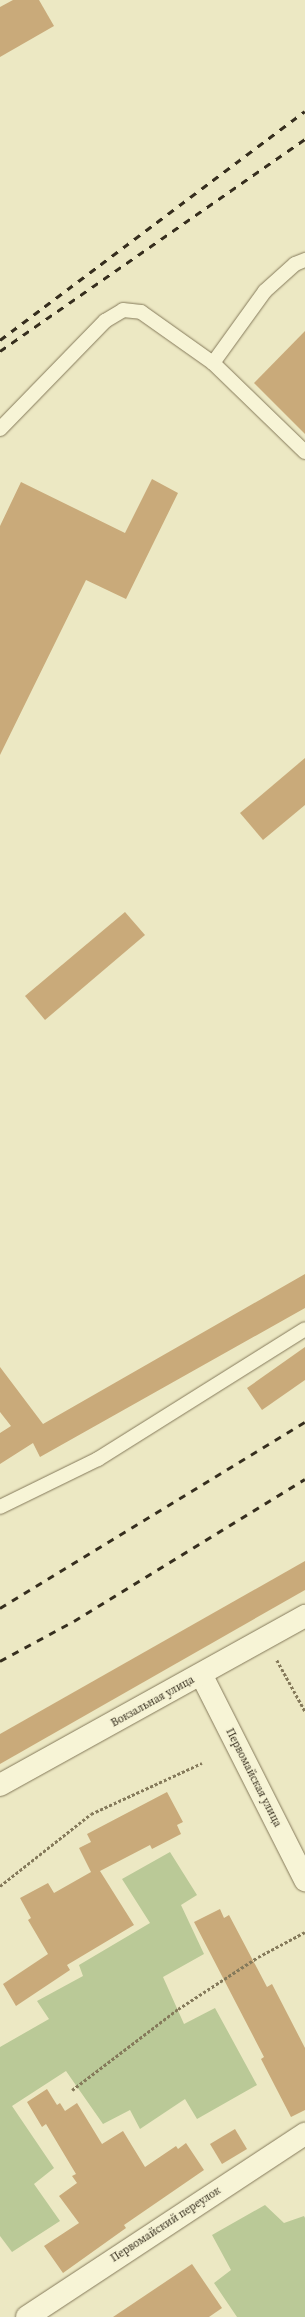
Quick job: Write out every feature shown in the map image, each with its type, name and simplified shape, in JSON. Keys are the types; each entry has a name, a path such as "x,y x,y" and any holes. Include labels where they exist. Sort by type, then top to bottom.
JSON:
{"street":[{"name":"Вокзальная улица","path":"0,1785 202,1676 305,1616"},
{"name":"Первомайская улица","path":"202,1676 305,1880"},
{"name":"Первомайский переулок","path":"27,2317 305,2134"}],"lane":[{"path":"213,363 265,291 295,264 305,260"},
{"path":"0,428 105,321 123,310 140,312 213,363 305,452"},
{"path":"0,1507 98,1459 305,1330"}],"path":[{"path":"266,1639 305,1711"},
{"path":"0,1886 91,1814 202,1764"},
{"path":"72,2090 178,2009 258,1957 305,1932"}],"green space":[{"path":"170,1852 197,1895 181,1905 204,1954 163,1977 184,2024 215,2008 257,2085 197,2119 185,2099 140,2129 130,2110 103,2124 66,2071 12,2106 54,2168 34,2184 60,2221 12,2252 0,2236 0,2047 49,2019 37,2001 83,1976 79,1965 150,1923 122,1879"},
{"path":"265,2205 284,2223 304,2216 305,2218 305,2317 237,2317 214,2283 231,2270 212,2235"}],"building":[{"path":"13,0 39,0 54,26 0,57 0,7"},
{"path":"305,331 305,434 254,383"},
{"path":"152,479 178,493 126,599 86,580 0,755 0,526 21,482 125,533"},
{"path":"305,758 305,805 263,840 240,813"},
{"path":"125,912 145,935 45,1020 25,996"},
{"path":"305,1274 305,1308 40,1457 33,1443 0,1464 0,1433 11,1426 0,1412 0,1367 43,1424"},
{"path":"305,1347 305,1380 262,1410 247,1388"},
{"path":"305,1561 305,1590 0,1764 0,1734"},
{"path":"167,1792 183,1822 177,1825 181,1834 152,1849 150,1845 100,1871 134,1925 67,1965 70,1970 16,2006 3,1984 48,1954 28,1920 31,1918 20,1898 48,1883 54,1893 91,1872 79,1848 91,1842 87,1834"},
{"path":"220,1909 224,1918 229,1915 267,1987 272,1984 305,2048 305,2110 291,2117 261,2059 264,2057 194,1922"},
{"path":"47,2089 57,2105 60,2103 65,2111 77,2103 102,2144 123,2131 145,2167 176,2146 178,2149 186,2143 204,2170 124,2225 126,2228 63,2273 44,2246 79,2223 59,2196 77,2183 72,2176 76,2174 46,2124 42,2127 27,2102"},
{"path":"235,2129 247,2149 222,2164 210,2144"},
{"path":"192,2264 222,2308 209,2317 113,2317"}],"railway":[{"path":"0,340 305,111"},
{"path":"0,351 305,139"},
{"path":"0,1608 305,1422"},
{"path":"0,1661 74,1621 305,1479"}]}
